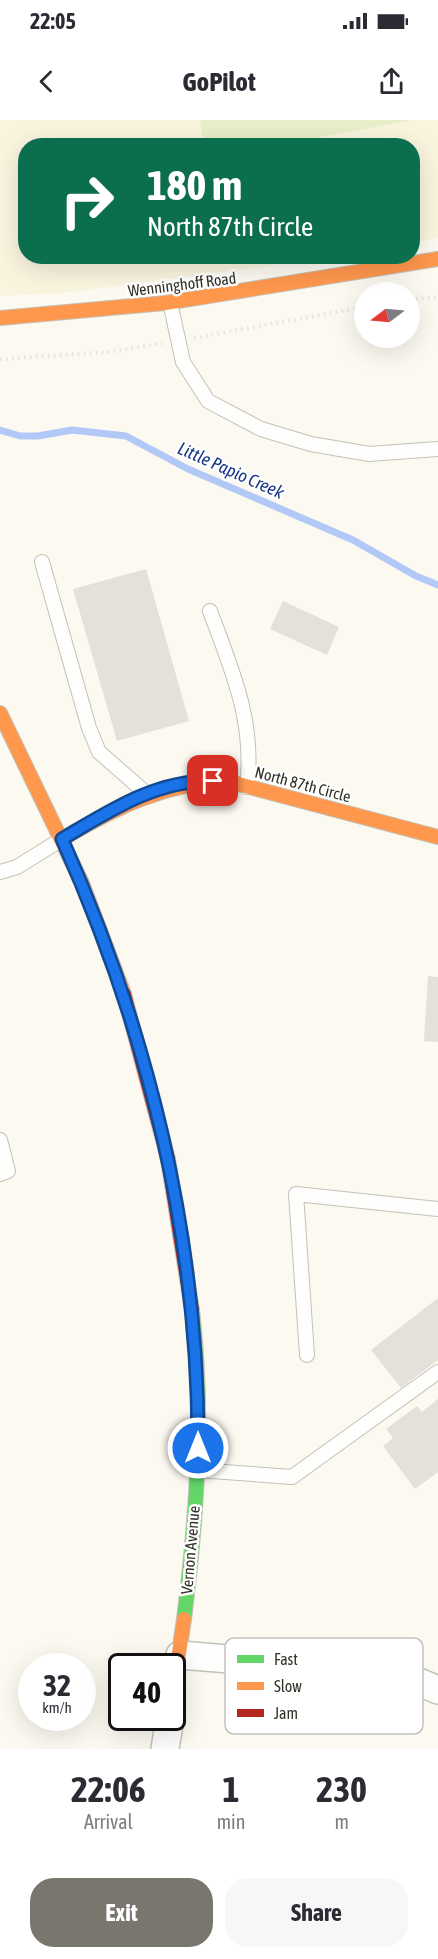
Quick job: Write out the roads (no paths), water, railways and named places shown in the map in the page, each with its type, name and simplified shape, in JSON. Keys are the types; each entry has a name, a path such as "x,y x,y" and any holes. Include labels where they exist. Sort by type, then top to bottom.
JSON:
{"street":[{"name":"Wenninghoff Road","path":"420,262 438,259"},
{"name":"Wenninghoff Road","path":"0,318 219,297 409,264"},
{"name":"Vernon Avenue","path":"0,713 62,839 105,940 128,1006 170,1169 184,1246 198,1383 197,1470 180,1653"},
{"name":"North 87th Circle","path":"62,839 121,805 147,794 199,781 227,781 438,837"},
{"path":"186,1655 225,1658"},
{"path":"423,1684 438,1690"},
{"path":"165,1749 168,1731"}],"lane":[{"path":"171,302 183,362 208,401 261,429 311,444 369,454 438,449"},
{"path":"42,562 88,728 99,752 147,794"},
{"path":"210,611 242,696 250,759 247,787"},
{"path":"0,872 17,867 62,839"},
{"path":"0,1140 8,1171 0,1174"},
{"path":"307,1355 296,1194 438,1209"},
{"path":"197,1470 292,1477 438,1372"}],"waterway":[{"name":"Little Papio Creek","path":"0,430 20,436 38,436 72,430 126,436 188,469 353,540 416,576 438,585"}]}
